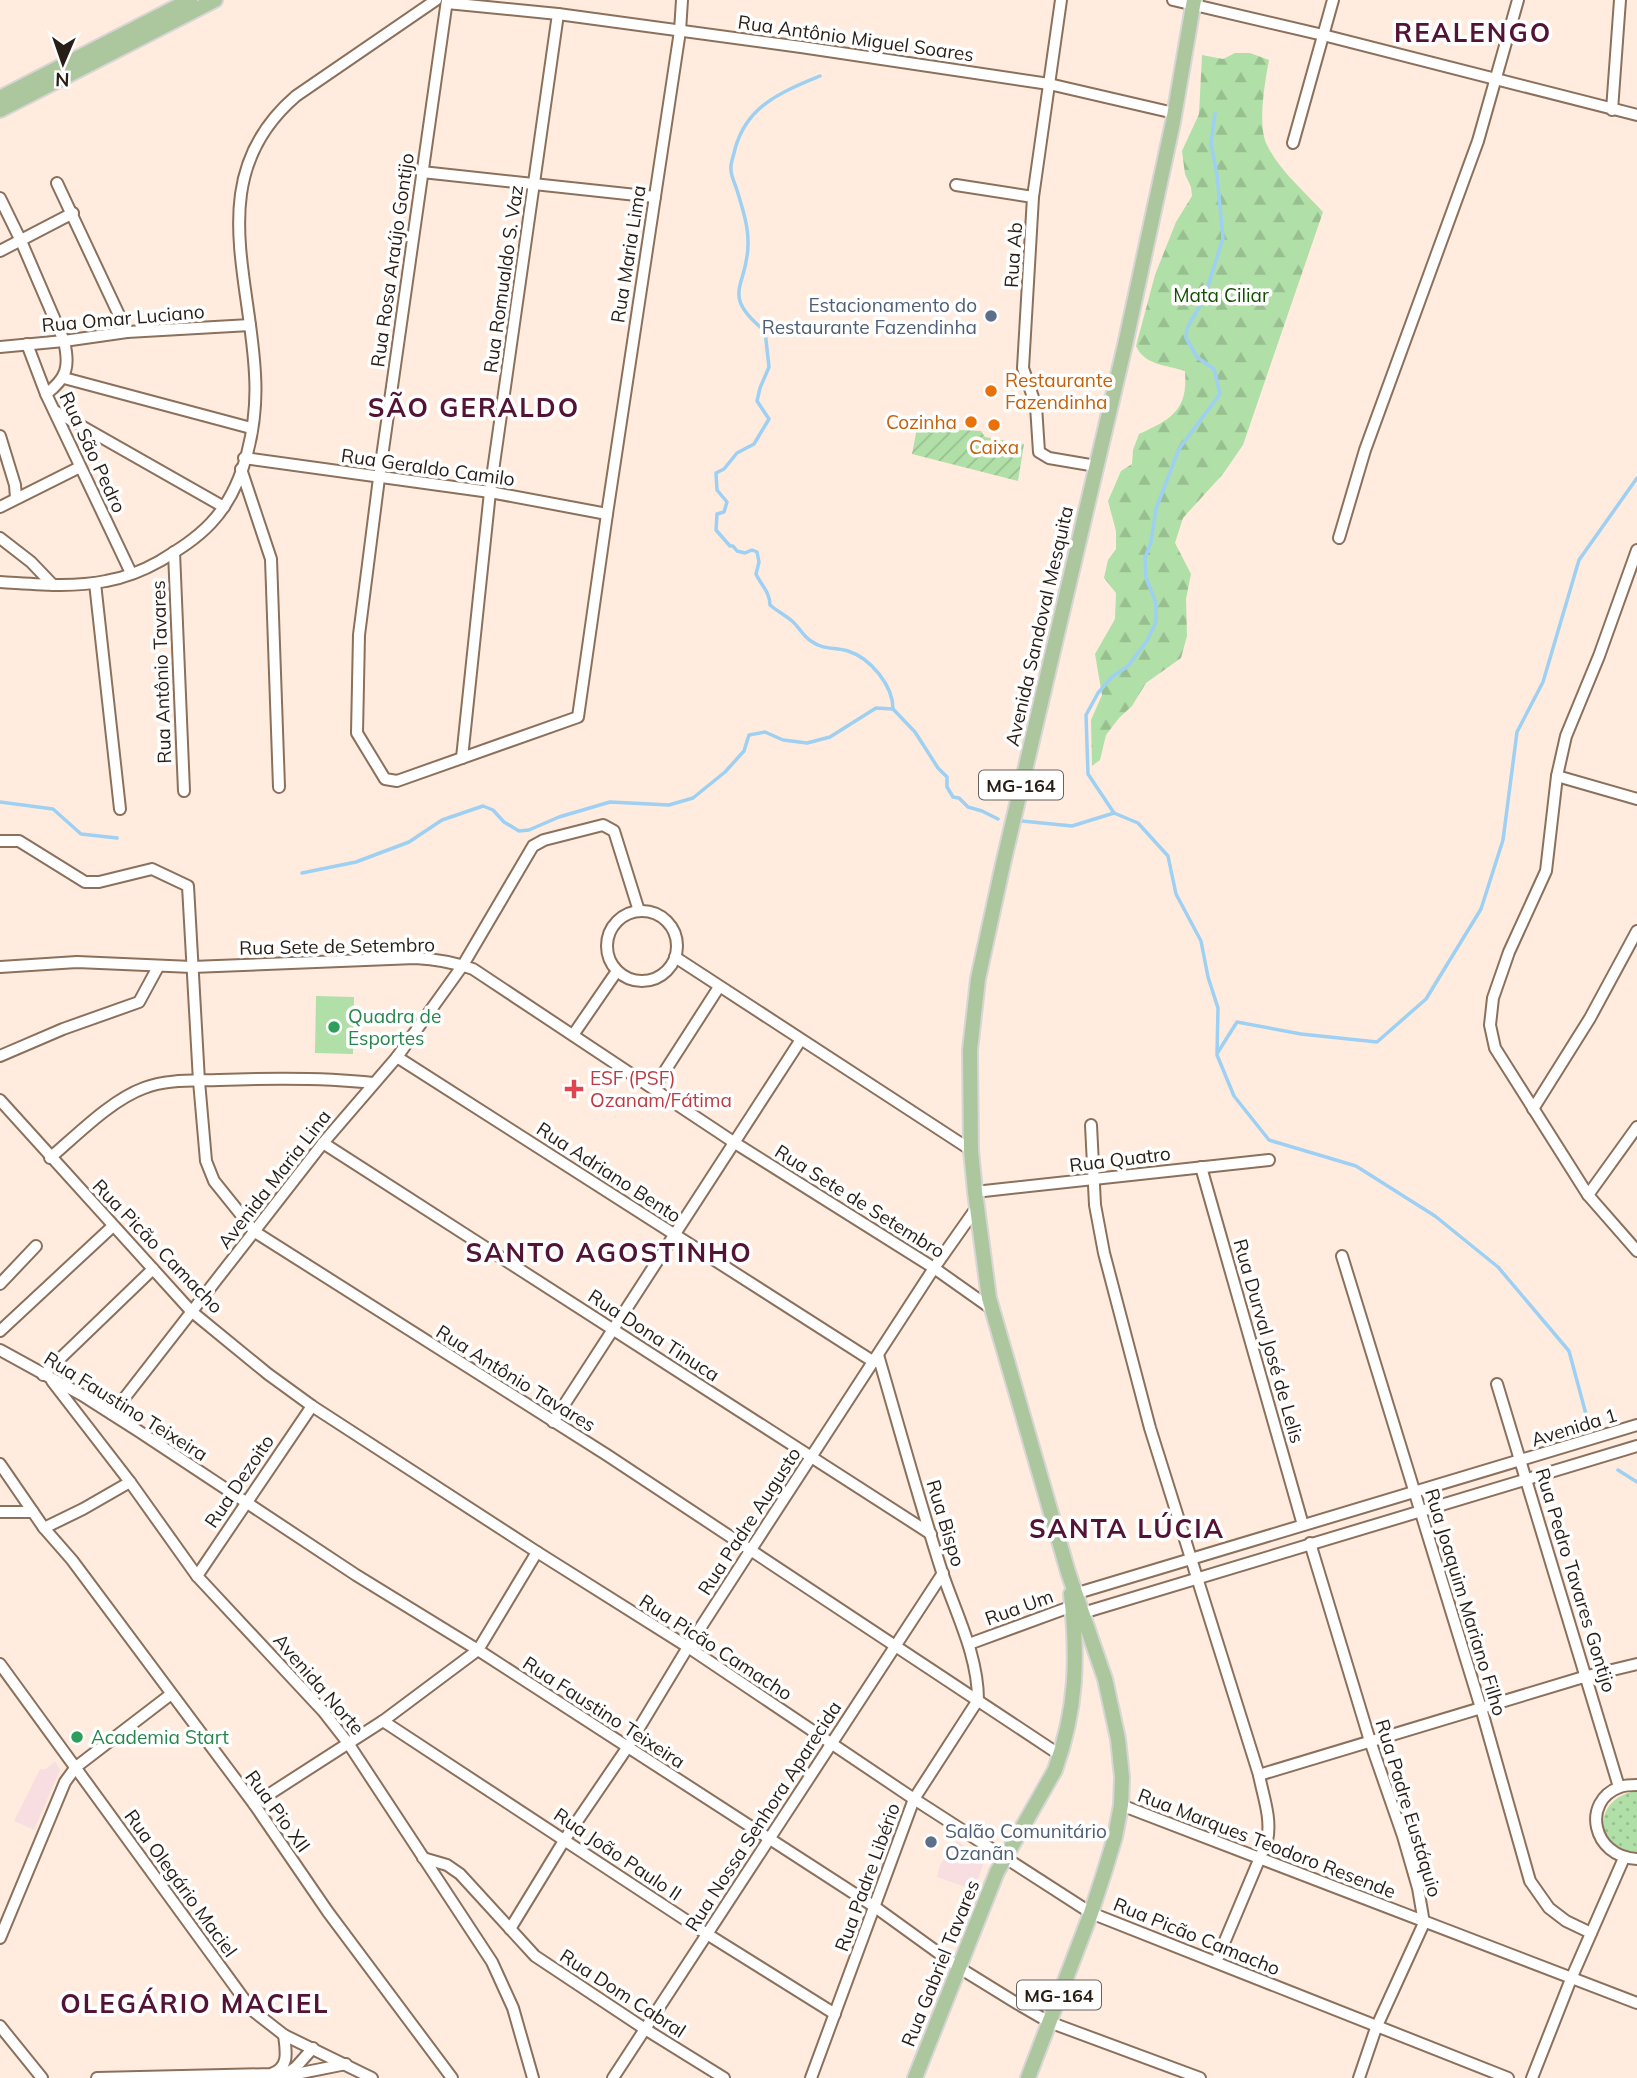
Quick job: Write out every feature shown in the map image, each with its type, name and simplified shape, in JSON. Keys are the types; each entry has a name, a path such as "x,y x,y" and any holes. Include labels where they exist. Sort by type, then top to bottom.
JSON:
{"main road":[{"path":"173,15 190,0"},
{"path":"0,110 22,93 102,51 173,15 215,0"},
{"name":"Avenida Sandoval Mesquita","path":"1091,1913 1115,1837 1121,1805 1122,1777 1118,1739 1105,1679 1076,1607 1069,1572 992,1309 971,1150 970,1050 978,979 1125,345 1174,113 1193,3"},
{"path":"0,98 22,93"},
{"name":"Rua Gabriel Tavares","path":"915,2078 1005,1857 1055,1770 1075,1683 1076,1607"},
{"path":"1075,1683 1082,1671 1088,1668 1101,1672 1105,1679"},
{"name":"MG-164","path":"1028,2078 1091,1913"}],"street":[{"name":"Rua Maria Lima","path":"462,758 578,718 680,31 682,0"},
{"name":"Rua Ab","path":"1061,0 1033,197 1023,368 1036,406 1039,452 1049,458 1096,466"},
{"path":"1173,0 1323,35 1637,115"},
{"path":"1293,143 1333,0"},
{"path":"1339,538 1365,450 1478,141 1518,0"},
{"path":"1612,110 1620,0"},
{"name":"Rua Antônio Miguel Soares","path":"443,1 680,31 1049,84 1174,113"},
{"path":"0,582 53,585 95,583 131,573 147,568 174,552 212,522 233,492 243,463 255,395 250,325 237,229 248,164 260,139 282,109 296,96 443,1"},
{"name":"Rua Rosa Araújo Gontijo","path":"443,1 359,635 357,733 385,779 397,781 462,758"},
{"name":"Rua Romualdo S. Vaz","path":"462,758 490,492 558,15"},
{"path":"422,172 655,197"},
{"path":"57,183 127,332"},
{"path":"956,185 1033,197"},
{"path":"0,198 64,341 68,357 64,378 47,394"},
{"path":"0,251 73,213"},
{"name":"Rua Omar Luciano","path":"0,347 127,332 250,325"},
{"name":"Rua São Pedro","path":"27,344 80,467 131,573"},
{"path":"64,378 251,428"},
{"path":"55,411 223,507"},
{"path":"0,436 15,485 16,498"},
{"path":"243,463 271,559 279,787"},
{"name":"Rua Geraldo Camilo","path":"243,463 490,492 607,514"},
{"path":"0,507 80,467"},
{"path":"0,538 31,562 53,585"},
{"path":"1637,550 1599,656 1566,736 1557,776 1546,871 1509,952 1493,998 1490,1025 1496,1048 1588,1195 1637,1251"},
{"name":"Rua Antônio Tavares","path":"174,552 184,791"},
{"path":"95,583 120,809"},
{"path":"1557,776 1637,799"},
{"name":"Avenida Maria Lina","path":"112,1414 323,1143 397,1057 463,965 533,846 544,840 603,825 614,831 639,911"},
{"name":"Rua Antônio Tavares","path":"0,841 19,841 85,883 152,869 188,886 198,1081 209,1173 225,1197 255,1232 553,1422 1060,1755"},
{"path":"639,911 651,912 670,925 677,946 675,957 660,975 650,980 638,981 627,978 610,962 607,939 618,920 639,911"},
{"path":"1533,1109 1590,1017 1637,930"},
{"path":"675,957 971,1150"},
{"name":"Rua Sete de Setembro","path":"0,967 78,962 192,967 415,958 440,959 463,965 735,1143 934,1268 992,1309"},
{"path":"0,1056 138,1002 158,967"},
{"path":"573,1035 618,971"},
{"path":"654,1088 719,987"},
{"path":"553,1422 800,1041"},
{"name":"Rua Adriano Bento","path":"397,1057 673,1234 876,1359"},
{"path":"50,1157 107,1111 144,1088 162,1083 339,1079 373,1083"},
{"name":"Rua Picão Camacho","path":"0,1100 191,1311 253,1362 312,1406 688,1647 914,1799 1091,1913 1508,2078"},
{"path":"1091,1125 1092,1180 1104,1253 1150,1428 1259,1775 1269,1829 1267,1841 1216,1962"},
{"path":"1588,1195 1637,1127"},
{"name":"Rua Dona Tinuca","path":"323,1143 931,1534"},
{"name":"Rua Quatro","path":"976,1199 1092,1180 1269,1160"},
{"name":"Rua Durval José de Lelis","path":"1201,1167 1303,1525"},
{"name":"Rua Padre Augusto","path":"510,1929 976,1199"},
{"path":"0,1331 113,1226"},
{"path":"0,1284 36,1246"},
{"name":"Rua Joaquim Mariano Filho","path":"1342,1256 1481,1708 1531,1881 1549,1908 1566,1921 1591,1933"},
{"path":"47,1377 153,1269"},
{"name":"Rua Faustino Teixeira","path":"0,1350 112,1414 356,1575 478,1650 875,1907 958,1967 1049,2022 1175,2073 1200,2078"},
{"name":"Rua Bispo","path":"876,1359 943,1573 969,1644 978,1686 978,1700"},
{"name":"Avenida Norte","path":"47,1377 130,1482 197,1576 323,1711 348,1743 492,1962 513,2008 533,2078"},
{"name":"Rua Pedro Tavares Gontijo","path":"1497,1384 1619,1787"},
{"name":"Rua Dezoito","path":"197,1576 312,1406"},
{"name":"Avenida 1","path":"1076,1607 1192,1558 1637,1426"},
{"name":"Avenida 1","path":"1076,1607 1198,1578 1637,1446"},
{"name":"Rua Pio XII","path":"0,1464 44,1528 72,1560 170,1695 254,1804 328,1912 452,2078"},
{"path":"44,1528 130,1482"},
{"path":"0,1512 33,1512"},
{"name":"Rua Padre Eustáquio","path":"1310,1543 1370,1741 1403,1836 1418,1888 1424,1923 1376,2028 1359,2078"},
{"path":"254,1804 383,1721 478,1650 537,1552"},
{"name":"Rua Nossa Senhora Aparecida","path":"613,2078 832,1744 894,1644 943,1573"},
{"name":"Rua Um","path":"969,1644 1076,1607"},
{"name":"Rua Olegário Maciel","path":"0,1664 252,2010 284,2035 372,2078"},
{"path":"1259,1775 1587,1676 1637,1664"},
{"path":"0,1938 65,1782 76,1767 170,1695"},
{"name":"Rua Padre Libério","path":"811,2078 914,1799 978,1700"},
{"name":"Rua João Paulo II","path":"383,1721 707,1934 835,2014"},
{"path":"1637,1785 1619,1787 1605,1799 1598,1810 1596,1822 1604,1845 1624,1858 1637,1859"},
{"name":"Rua Marques Teodoro Resende","path":"1121,1805 1637,2003"},
{"name":"Rua Dom Cabral","path":"423,1858 447,1865 460,1874 535,1956 724,2078"},
{"path":"1532,2078 1571,1979 1624,1858"},
{"path":"0,2026 42,2078"},
{"path":"276,2076 286,2060 284,2035"},
{"path":"276,2076 296,2067 313,2048"},
{"path":"97,2078 276,2076 347,2064"}],"shaded area":[{"path":"55,1761 60,1770 34,1830 14,1821 40,1769 46,1769"},
{"path":"957,1841 985,1860 974,1890 937,1877 940,1865"}],"green space":[{"name":"Mata Ciliar","path":"1235,53 1250,53 1269,60 1262,115 1264,137 1285,172 1323,212 1243,445 1223,474 1183,518 1175,543 1191,574 1186,599 1187,636 1181,658 1146,683 1132,706 1106,735 1100,760 1092,766 1091,720 1102,695 1095,654 1115,619 1116,593 1104,578 1108,560 1116,549 1116,531 1108,501 1121,471 1132,464 1133,450 1139,434 1176,412 1184,395 1185,371 1150,361 1136,346 1155,275 1176,222 1192,196 1182,151 1199,114 1202,55 1223,59"},
{"path":"917,428 981,431 985,437 1024,444 1018,481 912,454"},
{"path":"316,996 354,997 353,1054 315,1053"},
{"path":"1631,1792 1637,1792 1637,1853 1613,1846 1603,1827 1609,1806"}],"waterway":[{"path":"820,76 792,88 757,111 741,134 732,162 732,175 748,235 747,257 739,298 751,318 765,331 769,367 757,401 769,419 754,444 737,453 724,469 716,473 717,490 727,502 724,512 717,514 716,530 737,551 757,552 759,562 756,574 767,592 770,605 792,621 808,639 820,646 848,651 872,666 885,682 893,709 915,732 938,768 947,777 947,787 953,797 959,798 968,807 998,819"},
{"path":"1114,813 1088,774 1086,715 1098,693 1112,677 1128,666 1147,641 1156,622 1156,603 1146,578 1145,558 1151,542 1156,509 1179,449 1220,394 1214,369 1197,357 1186,338 1187,328 1204,299 1223,238 1211,143 1215,113"},
{"path":"1218,1052 1237,1022 1301,1034 1377,1042 1426,999 1481,909 1503,840 1517,732 1543,682 1579,560 1637,478"},
{"path":"302,873 356,862 409,842 442,820 483,806 493,810 504,822 519,831 610,802 669,805 693,798 725,772 744,751 749,735 765,732 783,740 807,743 830,737 876,708 893,709"},
{"path":"0,802 53,809 81,834 117,838"},
{"path":"1022,821 1072,826 1114,813 1138,823 1168,856 1176,894 1201,941 1218,1008 1217,1055 1234,1096 1269,1140 1356,1166 1435,1216 1498,1267 1569,1351 1587,1418"},
{"path":"1618,1470 1637,1482"}],"place":[{"name":"Estacionamento do Restaurante Fazendinha","path":"991,316"},
{"name":"Restaurante Fazendinha","path":"991,391"},
{"name":"Cozinha","path":"971,422"},
{"name":"Caixa","path":"994,425"},
{"name":"Quadra de Esportes","path":"334,1027"},
{"name":"ESF (PSF) Ozanam/Fátima","path":"574,1089"},
{"name":"Academia Start","path":"77,1737"},
{"name":"Salão Comunitário Ozanãn","path":"931,1842"}],"district":[{"name":"REALENGO","path":"1473,32"},
{"name":"SÃO GERALDO","path":"474,407"},
{"name":"SANTO AGOSTINHO","path":"609,1252"},
{"name":"SANTA LÚCIA","path":"1127,1528"},
{"name":"OLEGÁRIO MACIEL","path":"195,2003"}]}
